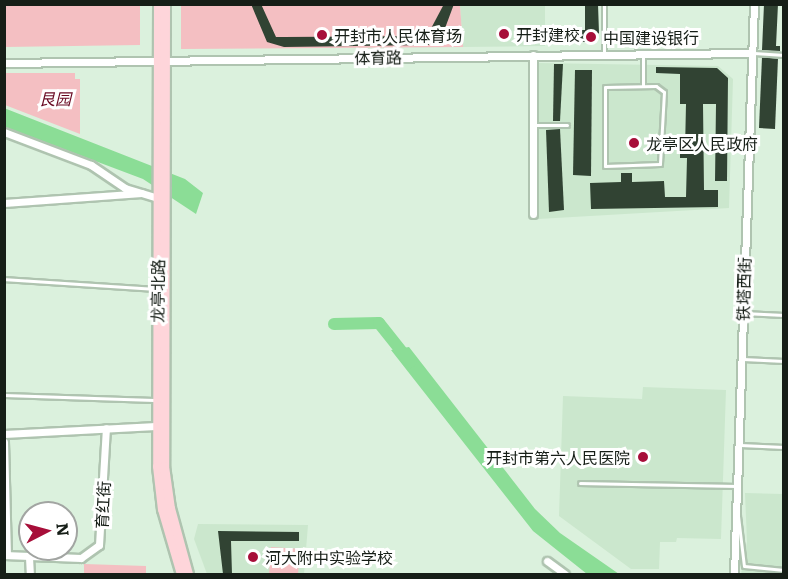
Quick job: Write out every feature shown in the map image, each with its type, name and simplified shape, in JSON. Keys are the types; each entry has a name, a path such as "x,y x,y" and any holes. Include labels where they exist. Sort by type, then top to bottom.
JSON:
{"main road":[{"name":"龙亭北路","path":"158,4 162,60"},
{"name":"龙亭北路","path":"165,4 157,289 156,426 161,503 181,574"},
{"name":"龙亭北路","path":"160,194 164,466 170,508 188,574"}],"street":[{"name":"铁塔西街","path":"734,574 754,4"},
{"name":"体育路","path":"4,63 752,53"},
{"path":"533,214 534,55"},
{"path":"4,132 91,165 117,183 142,193"},
{"path":"4,203 142,193 160,194"},
{"path":"4,434 156,426"},
{"name":"育红街","path":"78,558 99,545 106,428"},
{"path":"4,442 6,555"},
{"path":"547,561 565,574"}],"lane":[{"path":"604,4 604,55"},
{"path":"752,53 783,55"},
{"path":"643,54 643,86"},
{"path":"643,86 656,86 664,92 663,159 656,167 605,166 605,87 643,86"},
{"path":"535,125 567,125"},
{"path":"4,279 157,289"},
{"path":"742,313 783,315"},
{"path":"740,359 783,361"},
{"path":"4,395 156,400"},
{"path":"737,445 783,447"},
{"path":"580,483 736,486"},
{"path":"735,514 741,521 744,566 783,570"}],"shaded area":[{"name":"开封建校","path":"460,5 545,5 545,46 463,47"},
{"name":"龙亭区人民政府","path":"538,63 718,66 733,79 729,208 538,219"},
{"path":"4,108 185,179 203,193 196,214 143,179 5,127"},
{"path":"409,347 535,509 560,533 619,574 587,574 533,531 391,350"},
{"name":"开封市第六人民医院","path":"643,387 726,390 721,539 677,538 676,542 660,542 659,569 631,569 559,516 563,396 642,399"},
{"path":"745,493 783,494 783,574 741,574 747,542"},
{"name":"河大附中实验学校","path":"198,524 308,525 304,574 207,574 194,539"}],"green space":[{"path":"4,5 140,5 140,45 5,47"},
{"name":"开封市人民体育场","path":"181,5 460,5 463,47 181,49"},
{"name":"艮园","path":"4,73 75,73 75,79 80,79 80,134 5,105"},
{"path":"271,547 300,549 298,574 269,574"},
{"path":"84,564 146,566 146,574 84,574"}],"building":[{"path":"251,4 261,4 276,37 284,37 427,36 444,4 454,4 444,31 429,45 284,47 267,42"},
{"path":"585,4 598,4 599,33 589,42 551,42 551,30 585,30"},
{"path":"764,4 778,4 776,46 780,46 780,51 762,50"},
{"path":"762,57 778,58 775,129 759,128"},
{"path":"554,64 563,64 560,121 553,121"},
{"path":"656,67 717,68 728,78 727,181 715,181 716,104 703,104 704,190 718,190 718,207 591,209 590,183 621,182 621,173 632,173 632,182 664,181 665,197 686,197 687,158 680,158 680,150 685,150 686,104 680,104 680,74 656,73"},
{"path":"575,70 592,70 591,176 573,175"},
{"path":"560,129 564,210 549,212 546,130"},
{"path":"218,531 299,532 299,541 231,541 232,574 223,574"}],"waterway":[{"path":"334,324 379,323 410,362"}],"place":[{"name":"开封建校","path":"504,34"},
{"name":"开封市人民体育场","path":"322,35"},
{"name":"中国建设银行","path":"591,37"},
{"name":"龙亭区人民政府","path":"634,143"},
{"name":"开封市第六人民医院","path":"643,457"},
{"name":"河大附中实验学校","path":"253,557"}]}
